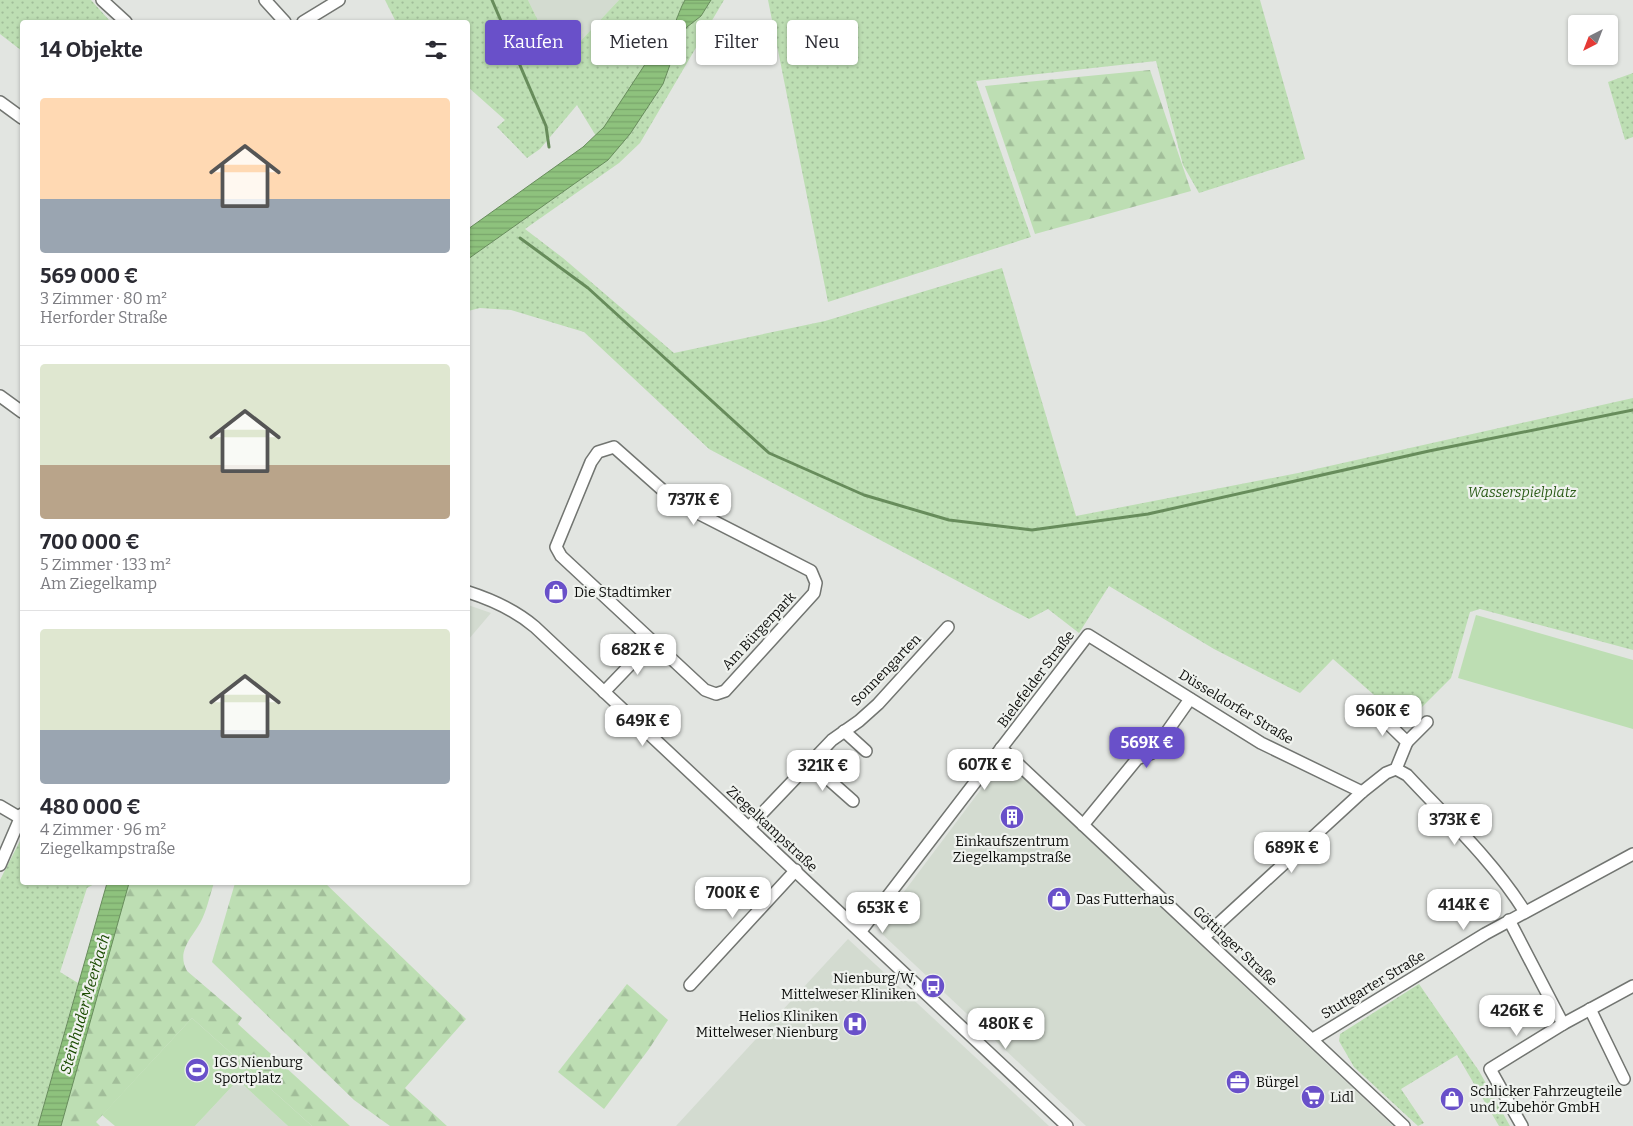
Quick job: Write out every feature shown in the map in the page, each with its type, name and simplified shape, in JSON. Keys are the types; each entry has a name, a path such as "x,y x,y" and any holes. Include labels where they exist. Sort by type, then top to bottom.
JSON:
{"street":[{"path":"102,0 124,20"},
{"path":"265,0 283,20"},
{"path":"306,20 339,0"},
{"path":"0,102 20,117"},
{"path":"0,396 20,411"},
{"name":"Am Bürgerpark","path":"614,447 621,452 667,494 690,509 811,570 816,583 814,593 806,603 725,691 716,694 705,690 653,641 561,556 556,547 591,462 598,452 606,448 614,447"},
{"name":"Ziegelkampstraße","path":"470,593 489,599 522,616 796,870 1066,1126"},
{"name":"Sonnengarten","path":"748,827 832,740 878,704 948,627"},
{"name":"Düsseldorfer Straße","path":"1088,635 1261,743 1362,792"},
{"name":"Bielefelder Straße","path":"861,932 1088,635"},
{"path":"604,692 653,641"},
{"path":"1083,825 1137,759 1152,753 1190,699"},
{"path":"1370,706 1407,742"},
{"path":"1204,937 1362,792 1386,773 1396,769 1407,742 1427,722"},
{"path":"844,731 866,751"},
{"name":"Göttinger Straße","path":"1001,748 1404,1126"},
{"path":"810,763 853,801"},
{"path":"1396,769 1407,775 1477,850 1514,894 1525,912"},
{"path":"0,806 20,815"},
{"path":"0,864 20,820"},
{"name":"Stuttgarter Straße","path":"1312,1039 1509,920 1633,854"},
{"path":"690,985 796,870"},
{"path":"1509,920 1563,1024"},
{"path":"1522,1126 1490,1069 1563,1024 1633,986"},
{"path":"1590,1009 1624,1079"}],"shaded area":[{"path":"528,0 619,0 600,20 591,20 591,30 581,41 581,20 538,20"},
{"path":"470,606 491,613 470,638"},
{"path":"1009,763 1393,1126 1086,1126 880,932 879,925 1000,764"},
{"name":"Helios Kliniken Mittelweser Nienburg","path":"848,939 1030,1108 1049,1126 676,1126"},
{"path":"238,1080 288,1126 195,1126"}],"green space":[{"path":"0,0 91,0 109,20 20,20 20,49 0,34"},
{"path":"385,0 528,0 538,20 485,20 485,65 581,65 581,41 591,30 591,65 645,65 605,127 596,136 577,105 540,149 527,158 497,127 505,120 470,89 470,20 395,20"},
{"path":"619,0 685,0 676,20 600,20"},
{"path":"711,0 724,0 712,20 696,20 696,48 686,65 687,26 701,16"},
{"path":"768,0 1260,0 1305,159 1199,193 1183,165 1156,61 976,81 1031,237 828,302 777,45 777,20 772,20"},
{"name":"Wasserspielplatz","path":"670,65 686,65 640,143 619,163 525,229 563,258 674,353 825,321 1002,268 1076,516 1298,473 1633,398 1633,650 1480,609 1470,612 1451,678 1406,723 1333,659 1300,693 1214,649 1109,586 1079,633 1048,609 1029,619 709,449 584,332 511,310 480,308 470,310 470,258 608,160 630,134 663,84"},
{"path":"1150,70 1191,191 1035,234 985,86"},
{"path":"1633,73 1633,137 1625,140 1608,82"},
{"path":"1476,615 1633,660 1633,729 1458,678"},
{"path":"20,841 20,885 92,885 87,888 60,972 78,983 38,1126 0,1126 0,880"},
{"path":"128,885 213,885 200,924 185,949 183,956 187,971 242,1018 238,1024 350,1126 312,1126 192,1018 96,1122 100,1126 61,1126"},
{"path":"234,885 327,885 466,1019 405,1088 447,1126 390,1126 354,1100 212,962"},
{"path":"627,984 668,1020 649,1049 604,1109 558,1072"},
{"path":"1419,984 1479,1071 1510,1126 1499,1126 1457,1055 1401,1089 1424,1123 1418,1126 1354,1067 1339,1041 1340,1034"},
{"name":"IGS Nienburg Sportplatz","path":"192,1018 312,1126 288,1126 238,1080 195,1126 115,1126 102,1115"}],"water":[{"path":"685,0 711,0 701,16 686,29 686,20 676,20"},
{"path":"645,65 670,65 663,84 630,134 608,160 470,258 470,228 583,147 604,127"},
{"name":"Steinhuder Meerbach","path":"106,885 128,885 61,1126 38,1126"}],"waterway":[{"path":"492,0 546,126 549,147"},
{"path":"520,238 588,288 769,453 864,495 949,520 1032,530 1148,514 1429,451 1633,410"}],"place":[{"name":"Die Stadtimker","path":"556,592"},
{"name":"Einkaufszentrum Ziegelkampstraße","path":"1012,817"},
{"name":"Das Futterhaus","path":"1059,899"},
{"name":"Nienburg/W, Mittelweser Kliniken","path":"933,986"},
{"name":"Helios Kliniken Mittelweser Nienburg","path":"855,1024"},
{"name":"IGS Nienburg Sportplatz","path":"197,1070"},
{"name":"Bürgel","path":"1238,1082"},
{"name":"Lidl","path":"1313,1097"},
{"name":"Schlicker Fahrzeugteile und Zubehör GmbH","path":"1452,1099"}]}
